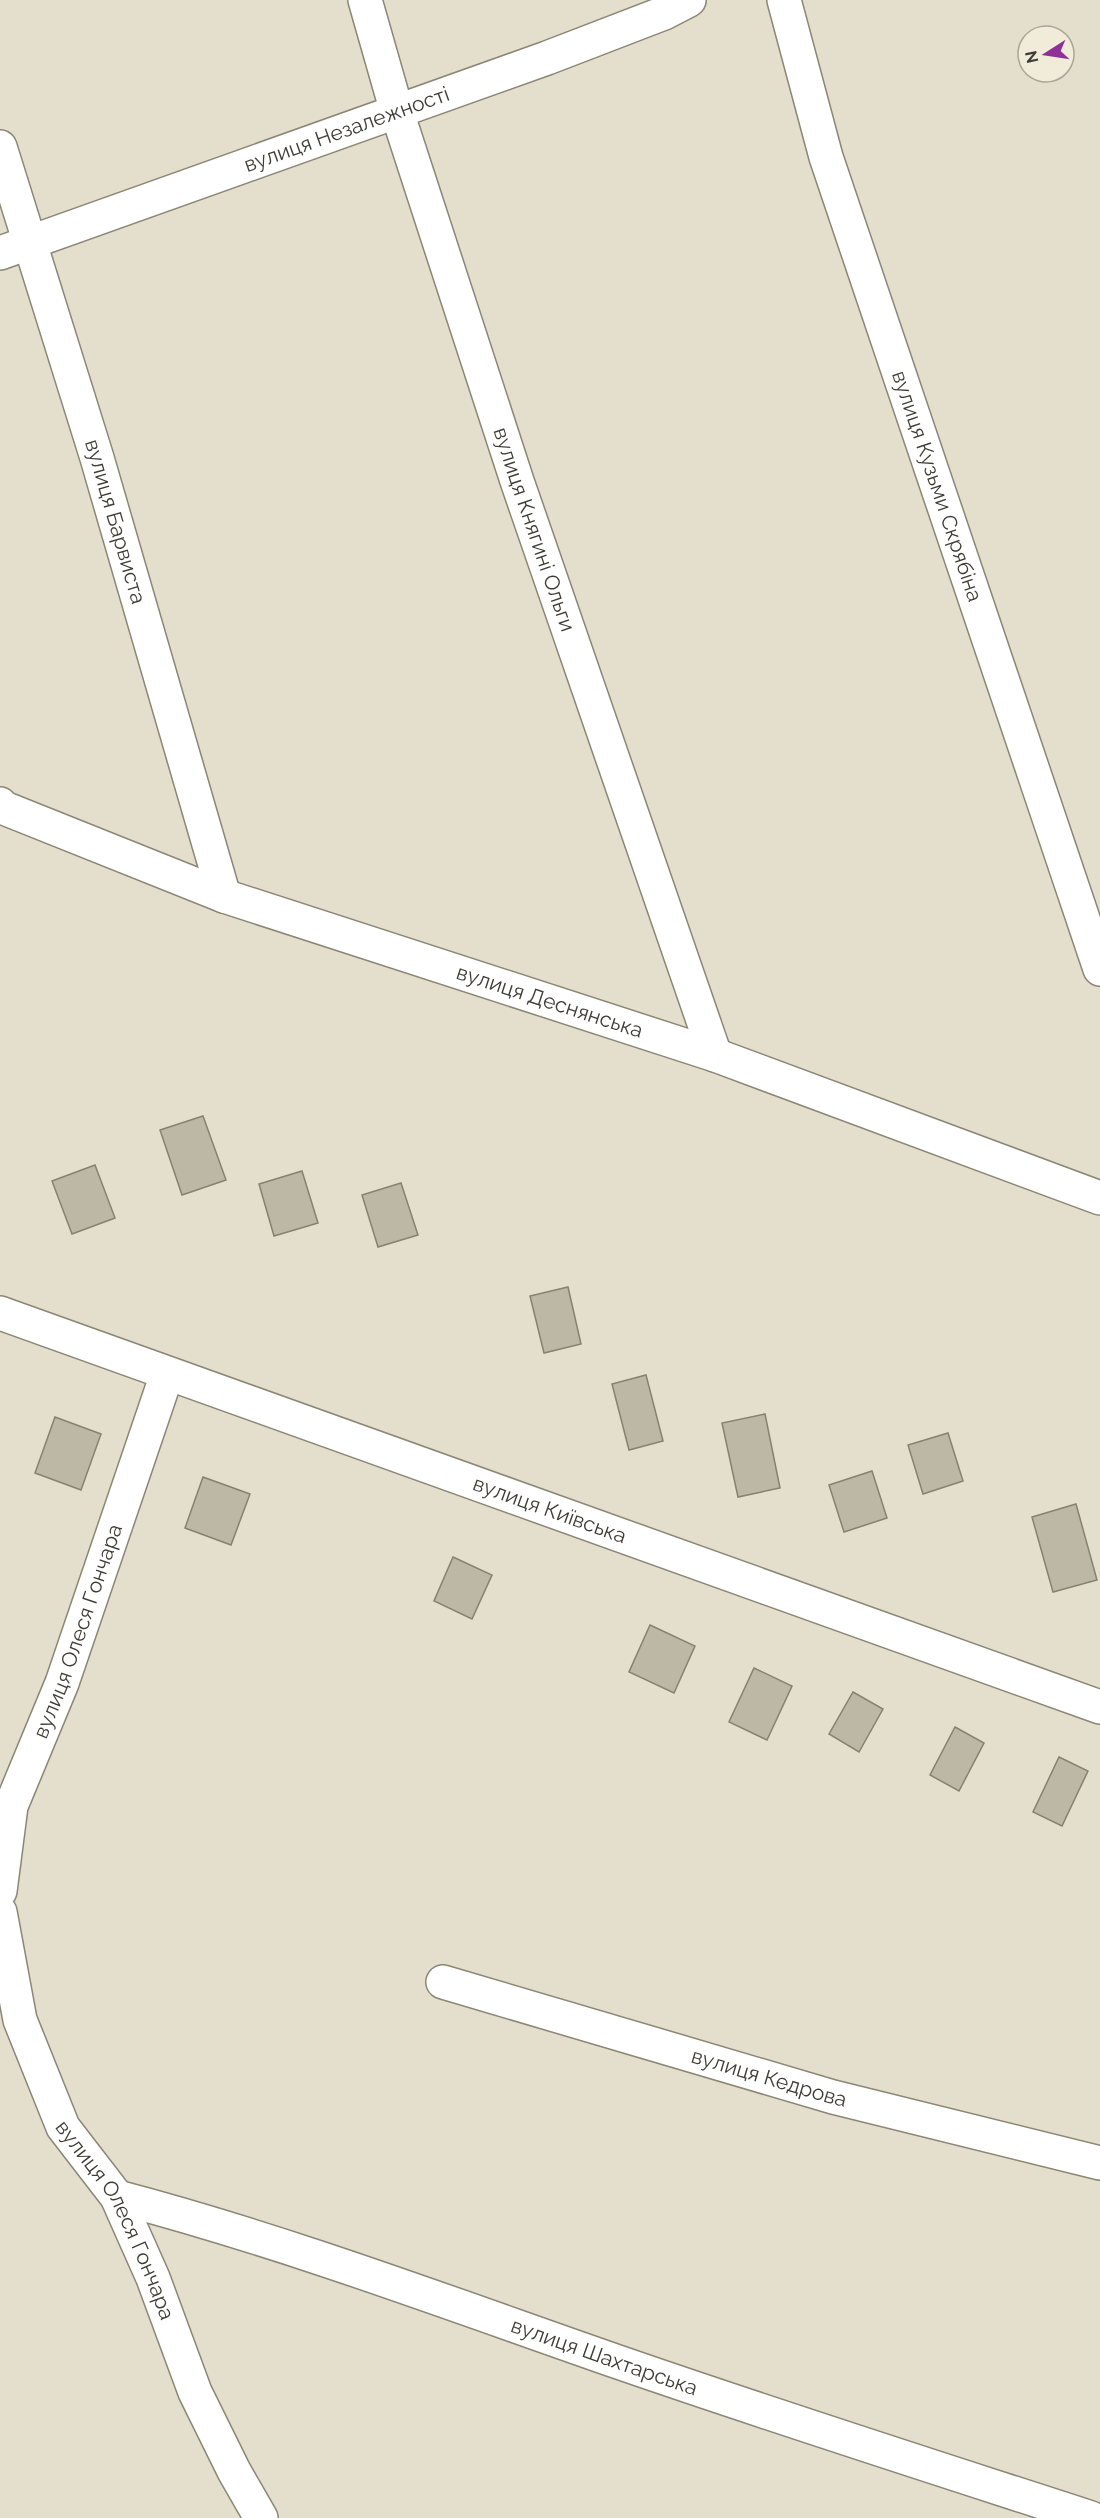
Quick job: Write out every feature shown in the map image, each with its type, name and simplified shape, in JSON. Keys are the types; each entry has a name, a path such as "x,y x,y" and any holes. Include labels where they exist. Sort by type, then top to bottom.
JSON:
{"street":[{"name":"вулиця Княгині Ольги","path":"365,0 397,112 517,481 715,1055"},
{"name":"вулиця Незалежності","path":"0,253 547,58 664,13 689,0"},
{"name":"вулиця Кузьми Скрябіна","path":"784,0 826,157 1100,969"},
{"name":"вулиця Барвиста","path":"0,147 97,458 224,896"},
{"name":"вулиця Деснянська","path":"0,804 224,896 715,1055 1100,1198"},
{"name":"вулиця Київська","path":"0,1313 1100,1707"},
{"name":"вулиця Олеся Гончара","path":"0,1891 11,1806 62,1683 167,1374"},
{"name":"вулиця Олеся Гончара","path":"0,1912 20,2020 63,2127 117,2197 153,2278 195,2392 261,2518"},
{"name":"вулиця Кедрова","path":"443,1982 832,2097 1100,2163"},
{"name":"вулиця Шахтарська","path":"117,2197 178,2213 375,2276 623,2364 1091,2518"}],"building":[{"path":"203,1116 226,1180 182,1195 160,1130"},
{"path":"95,1165 115,1218 72,1234 52,1181"},
{"path":"302,1171 318,1223 274,1236 259,1184"},
{"path":"401,1183 418,1235 378,1247 362,1195"},
{"path":"568,1287 581,1344 544,1353 530,1296"},
{"path":"646,1375 663,1441 629,1450 612,1384"},
{"path":"765,1414 780,1488 738,1497 722,1423"},
{"path":"55,1417 101,1434 81,1490 35,1473"},
{"path":"948,1433 963,1481 923,1494 908,1445"},
{"path":"872,1471 887,1518 844,1532 829,1485"},
{"path":"203,1477 250,1494 231,1545 185,1528"},
{"path":"1076,1504 1097,1580 1053,1592 1032,1517"},
{"path":"453,1557 492,1575 472,1619 434,1601"},
{"path":"650,1625 695,1646 674,1693 629,1672"},
{"path":"754,1668 792,1686 767,1740 729,1722"},
{"path":"853,1692 883,1709 859,1752 829,1734"},
{"path":"955,1727 984,1743 959,1791 930,1775"},
{"path":"1059,1757 1088,1771 1062,1826 1033,1812"}]}
